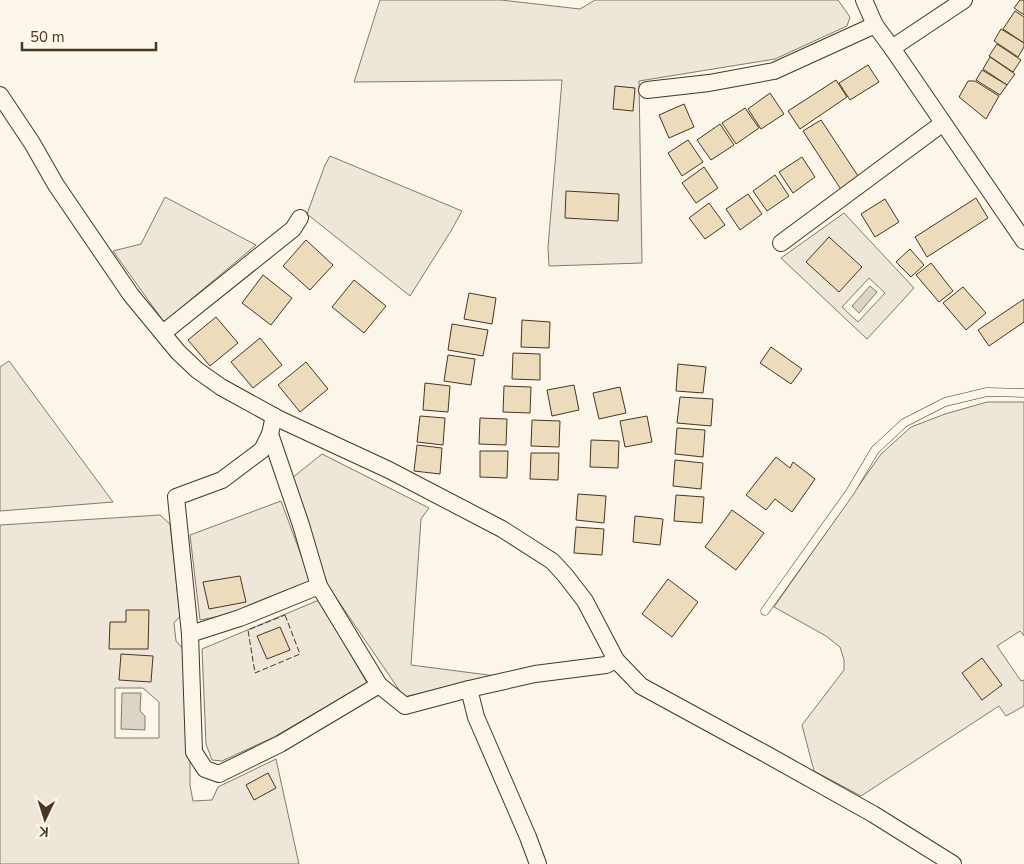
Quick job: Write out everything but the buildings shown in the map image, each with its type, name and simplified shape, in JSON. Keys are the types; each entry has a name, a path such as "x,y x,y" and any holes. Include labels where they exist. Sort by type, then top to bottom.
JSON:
{"street":[{"path":"864,0 875,25 1024,241"},
{"path":"892,48 964,0"},
{"path":"647,90 774,71 875,25"},
{"path":"0,95 32,143 56,185 131,296 178,352 197,370 221,387 274,416 460,506 502,529 552,561 585,601 616,660 641,686 874,814 953,864"},
{"path":"781,243 943,122"},
{"path":"163,333 293,229 300,218"},
{"path":"274,416 270,434 262,450 222,480 176,497 190,634 194,752 205,769 218,774 280,744 379,686"},
{"path":"270,434 301,525 319,586 379,686 405,706 535,674 606,665 616,660"},
{"path":"190,634 240,618 319,586"},
{"path":"469,689 476,717 538,864"}],"lane":[{"path":"765,611 850,492 875,450 904,423 945,402 987,392 1024,392"}],"shaded area":[{"path":"380,0 501,0 580,9 595,0 838,0 850,17 847,26 775,59 639,81 642,263 549,266 548,247 562,80 354,82"},
{"path":"330,156 462,211 410,296 307,214"},
{"path":"165,197 256,245 164,322 113,251 141,244"},
{"path":"844,213 914,288 867,339 781,258","holes":["869,278 885,293 858,322 842,307"]},
{"path":"870,286 877,292 859,313 852,306"},
{"path":"9,361 113,502 0,511 0,367"},
{"path":"987,402 1024,402 1024,636 1020,631 997,646 1021,681 1024,680 1024,706 1006,716 999,706 861,796 814,771 802,725 844,670 844,660 840,647 826,636 774,607 881,454 911,427 945,414"},
{"path":"322,454 429,508 421,519 411,665 496,676 404,697 328,586 292,478"},
{"path":"281,501 311,582 240,612 200,620 190,535"},
{"path":"160,515 170,524 180,616 174,623 176,641 186,652 190,785 193,801 212,800 218,787 276,759 299,864 0,864 0,525","holes":["115,688 143,688 159,702 159,738 115,738"]},
{"path":"319,600 367,683 274,737 222,761 212,760 206,744 202,649"},
{"path":"122,693 141,693 140,711 145,716 145,730 121,729"}],"fence":[{"path":"285,615 300,654 255,673 248,630 285,615"}]}
